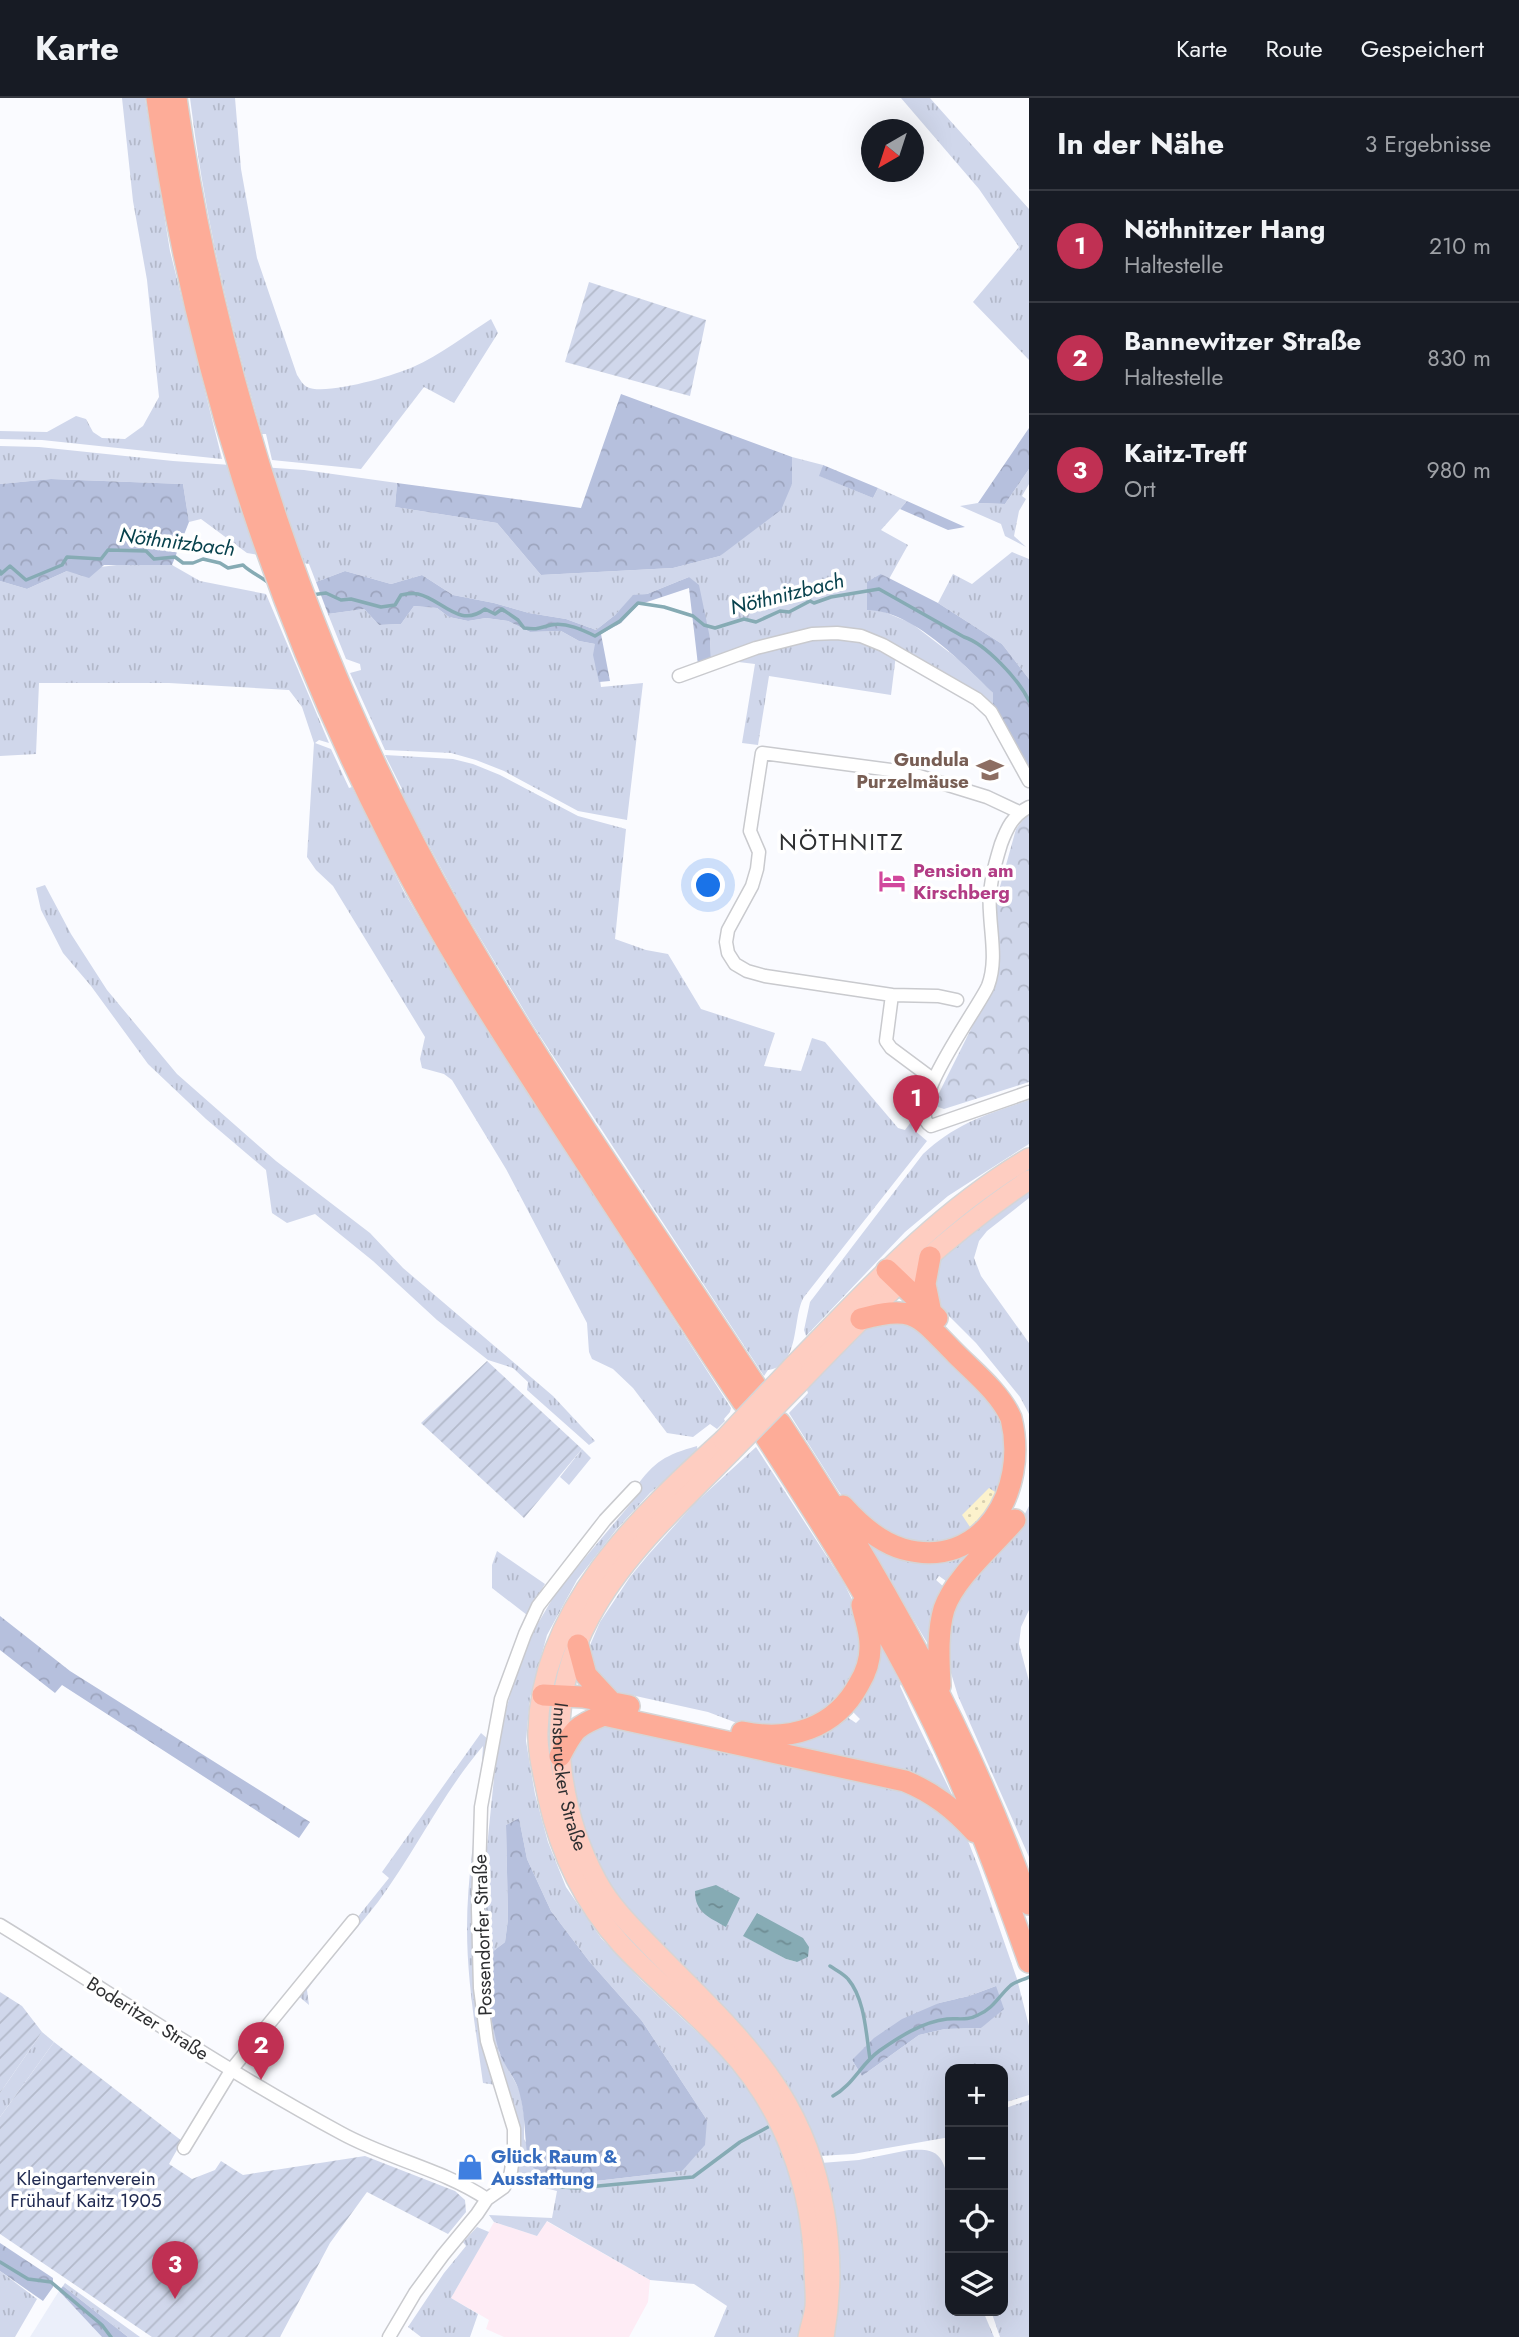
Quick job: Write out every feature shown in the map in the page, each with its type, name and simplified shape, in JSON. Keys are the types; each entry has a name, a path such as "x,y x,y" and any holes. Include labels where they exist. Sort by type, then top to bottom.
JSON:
{"highway":[{"path":"157,98 195,304 240,435 283,535 373,783 434,880 489,976 637,1208 750,1395"},
{"path":"176,98 190,185 240,435"},
{"path":"923,1314 924,1263"},
{"path":"889,1282 923,1314 1010,1415 1017,1432 1021,1458 1016,1488 999,1519 977,1538 961,1546 923,1552 889,1544 849,1513 772,1430 929,1714 997,1854 1029,1904"},
{"path":"861,1319 883,1313 923,1314 972,1351 999,1381 1026,1419 1029,1433"},
{"path":"813,1474 873,1569 940,1691 978,1772 997,1854 1029,1962"},
{"path":"940,1691 941,1629 944,1611 952,1592 1016,1518 1027,1497"},
{"path":"555,1699 758,1735 795,1734 823,1723 838,1713 855,1693 868,1660 868,1630 856,1579"},
{"path":"578,1645 586,1675 607,1708 905,1780 931,1792 953,1808 997,1854"},
{"path":"560,1756 572,1733 582,1723 607,1708"}],"main road":[{"path":"797,1374 889,1282 927,1231 971,1196 1029,1158"},
{"name":"Innsbrucker Straße","path":"733,2042 620,1943 588,1900 562,1853 543,1777 538,1732 589,1618 621,1571 727,1446 797,1374 861,1319 889,1282 924,1263 965,1226 1029,1180"},
{"name":"Innsbrucker Straße","path":"727,1446 662,1494 614,1548 570,1616 560,1639 555,1699 560,1756 575,1835 597,1882 634,1930 733,2042 811,2186 830,2239 829,2309 824,2337"},
{"name":"Innsbrucker Straße","path":"808,2337 815,2305 811,2186"}],"street":[{"path":"679,676 756,648 812,634 861,636 883,645 977,699 991,712 1029,781"},
{"path":"957,1000 950,997 892,995 765,976 735,964 728,953 728,930 752,886 757,869 759,852 750,831 762,752 906,772 1024,810 1007,827 991,873 989,909 993,968 987,987 934,1080 924,1103 923,1117 932,1126 1029,1092"},
{"path":"892,995 886,1041 891,1048 934,1080"},
{"name":"Possendorfer Straße","path":"389,2337 415,2293 487,2199 504,2187 510,2177 514,2152 513,2129 487,2042 480,1988 478,1909 481,1807 501,1699 524,1634 538,1606 605,1520 635,1488"},
{"path":"184,2148 232,2069 353,1920"},
{"name":"Boderitzer Straße","path":"0,1925 139,2014 342,2134 456,2180 487,2199"}],"shaded area":[{"path":"546,2221 650,2280 648,2302 629,2337 504,2337 486,2329 489,2320 451,2298 494,2222 537,2236"},
{"path":"59,2291 102,2337 30,2337"}],"green space":[{"path":"122,98 145,98 170,251 222,459 42,440 0,439 0,431 47,432 76,416 86,419 93,432 102,438 125,439 143,426 159,397 147,280 133,201"},
{"path":"190,98 235,98 241,169 257,258 297,375 305,386 316,389 343,387 403,371 433,357 491,319 498,333 454,403 424,387 361,469 272,460 266,434 262,434 250,393 228,309 203,183"},
{"path":"901,98 930,98 1029,209 1029,360 973,302 1019,247 979,189 924,125 924,119 919,119"},
{"path":"589,282 706,320 690,396 565,362"},
{"path":"621,394 792,457 792,484 781,510 720,556 673,568 541,575 497,523 395,507 397,483 581,508"},
{"path":"1029,428 1029,469 1005,504 978,503"},
{"path":"0,446 304,470 397,483 395,507 497,523 541,575 673,568 720,556 792,484 792,457 823,465 820,476 873,498 878,488 907,501 881,530 908,545 889,579 881,574 882,611 911,623 958,659 993,693 993,709 883,641 832,630 711,660 710,638 689,577 647,594 633,596 596,630 566,619 453,595 422,575 391,584 345,571 316,582 309,564 247,553 201,519 189,522 183,484 51,479 0,484"},
{"path":"823,465 878,488 873,498 819,476"},
{"path":"1029,469 1029,484 1022,496 1026,499 1019,511 1014,536 1026,547 1005,536 1001,524 960,506 978,503 1005,504"},
{"path":"51,479 183,484 189,522 172,565 104,565 89,578 67,571 27,589 0,581 0,484"},
{"path":"907,501 965,527 948,530 900,509"},
{"path":"1012,552 1029,559 1029,679 1002,644 938,603 953,574 972,584"},
{"path":"125,564 172,565 200,581 266,594 329,743 319,740 315,743 331,749 403,890 448,967 731,1408 725,1421 717,1429 710,1424 693,1437 667,1433 633,1388 613,1369 592,1359 587,1323 506,1169 452,1080 444,1074 422,1068 420,1059 425,1037 333,886 307,857 314,743 302,707 289,690 169,683 39,683 36,754 0,756 0,581 27,589 67,571"},
{"path":"345,571 391,584 422,575 453,595 566,619 596,630 615,615 633,595 647,594 689,577 699,585 710,638 711,660 698,665 689,588 638,605 621,623 601,634 610,681 599,682 593,655 595,644 579,641 561,631 530,632 508,621 486,618 468,621 449,617 437,608 414,606 401,624 379,625 364,609 328,614 316,582"},
{"path":"881,574 938,603 1002,644 1029,679 1029,771 993,709 993,693 936,640 902,619 867,610 867,582"},
{"path":"414,606 437,608 449,617 468,621 486,618 508,621 530,632 561,631 579,641 595,644 601,687 643,683 627,820 578,811 504,771 476,760 451,753 385,750 350,673 361,670 360,664 346,659 328,614 364,609 379,625 401,624"},
{"path":"812,637 853,638 896,655 891,695 769,676 758,745 742,743 755,664 730,661"},
{"path":"385,755 453,759 473,764 500,775 578,816 626,829 615,939 646,950 668,954 701,1009 775,1033 764,1066 801,1071 812,1038 825,1042 898,1128 905,1130 911,1122 913,1129 927,1141 804,1297 786,1360 768,1370 764,1376 534,1027 465,913 399,790 402,789"},
{"path":"1029,812 1029,1082 944,1109 938,1107 936,1099 996,979 996,901 1016,829"},
{"path":"45,885 71,934 107,990 177,1074 276,1161 370,1233 403,1268 553,1396 595,1441 589,1445 527,1390 528,1382 513,1368 488,1360 437,1320 373,1261 315,1214 287,1223 272,1213 266,1170 206,1119 148,1064 91,986 63,953 41,910 36,888"},
{"path":"1029,1100 1029,1144 948,1196 905,1232 806,1336 804,1330 810,1302 923,1154 960,1127"},
{"path":"1029,1186 1029,1198 987,1231 979,1241 974,1258 981,1276 1029,1343 1029,1414 1020,1397 976,1343 941,1308 933,1274 943,1255"},
{"path":"892,1320 917,1327 1005,1416 1012,1487 959,1542 906,1545 858,1514 839,1492 789,1413 808,1393 807,1390 813,1382 871,1325 873,1327"},
{"path":"487,1361 582,1449 524,1518 421,1423"},
{"path":"1021,1425 1025,1471 1014,1504 997,1526 1015,1492 1020,1472"},
{"path":"697,1446 698,1452 650,1493 616,1530 577,1580 547,1635 530,1698 526,1741 535,1794 548,1842 566,1887 601,1938 642,1981 721,2054 745,2083 777,2139 796,2190 809,2286 803,2337 714,2337 727,2306 694,2284 650,2280 547,2221 537,2236 494,2222 489,2215 552,2218 557,2191 513,2180 518,2159 494,2050 483,1964 485,1867 498,1738 516,1674 534,1630 557,1591 638,1495 635,1488 649,1471 662,1460","holes":["519,1818 527,1859 551,1911 589,1961 642,2021 707,2120 682,2171 570,2184 550,2181 524,2139 520,2091 499,2052 495,1950 505,1942 508,1919 506,1825"]},
{"path":"756,1447 844,1583 857,1610 863,1628 860,1665 843,1699 806,1724 745,1726 708,1712 613,1691 589,1665 588,1650 600,1622 649,1554 694,1504"},
{"path":"582,1449 591,1458 569,1485 560,1477"},
{"path":"1029,1506 1029,1610 1021,1627 1019,1644 1029,1681 1029,1857 958,1696 945,1644 957,1597 1017,1529"},
{"path":"997,1526 954,1579 946,1581 939,1576 936,1580 944,1587 932,1651 863,1535 905,1554"},
{"path":"497,1551 545,1584 527,1615 492,1588 492,1565"},
{"path":"0,1616 70,1671 310,1822 299,1838 62,1685 55,1693 0,1650"},
{"path":"878,1640 955,1801 769,1744 847,1717 856,1723 860,1719 854,1713 853,1705"},
{"path":"611,1721 919,1791 965,1833 979,1869 1017,1979 1029,2026 1029,2095 1008,2101 1008,2064 945,2064 945,2138 853,2154 819,2156 650,1945 611,1886 582,1823 570,1763 575,1737","holes":["758,1913 797,1962 786,1959 744,1936","996,1986 981,2028 945,2029 919,2035 862,2076 852,2060 939,2003"]},
{"path":"481,1733 489,1740 474,1935 496,2085 483,2083 467,1948 469,1882 483,1746 454,1784 378,1902 307,1990 309,2005 296,1994 389,1878 382,1872"},
{"path":"519,1818 527,1859 551,1911 589,1961 642,2021 707,2120 705,2145 682,2171 570,2184 550,2181 529,2164 520,2095 499,2051 486,1979 488,1958 505,1942 508,1919 506,1825"},
{"path":"996,1986 1004,2009 981,2028 945,2029 919,2035 862,2076 852,2060 874,2038 902,2019 939,2003"},
{"path":"0,1992 22,2006 42,2032 0,2093"},
{"path":"42,2032 54,2042 0,2117 0,2093"},
{"name":"Kleingartenverein Frühauf Kaitz 1905","path":"54,2042 182,2141 169,2164 192,2179 215,2170 221,2161 243,2175 365,2156 455,2191 465,2200 466,2212 448,2234 367,2192 330,2243 280,2337 152,2337 0,2234 0,2117"},
{"path":"1029,2100 1029,2337 1000,2337 993,2316 1008,2316 1008,2107"},
{"path":"909,2150 926,2150 940,2158 945,2169 945,2316 985,2316 994,2337 831,2337 821,2163 859,2160"},
{"path":"477,2227 489,2232 451,2298 478,2314 470,2337 421,2337 408,2327 444,2273 466,2246 463,2242"},
{"path":"0,2243 53,2278 53,2287 43,2301 0,2271"},
{"path":"0,2271 37,2299 15,2337 0,2337"},
{"path":"65,2283 140,2337 128,2337 63,2286"},
{"path":"63,2286 128,2337 102,2337 59,2291"}],"sand":[{"path":"989,1488 1003,1497 972,1530 962,1515"}],"water":[{"path":"716,1885 740,1898 726,1927 709,1917 697,1904 695,1891"},
{"path":"757,1913 803,1938 809,1947 808,1957 797,1962 786,1959 743,1936"}],"waterway":[{"name":"Nöthnitzbach","path":"0,571 1,574 10,566 26,580 62,565 67,557 101,559 108,550 146,551 154,559 175,557 183,563 203,559 228,568 243,565 270,584"},
{"name":"Nöthnitzbach","path":"311,595 326,593 341,600 351,599 381,607 395,605 401,595 416,594 467,616 485,609 495,614 502,609 518,620 524,628 563,625 595,636 620,621 638,603 693,616 704,625 715,628 744,619 756,622 780,611 789,612 810,601 814,603 831,597 879,589 982,647 1010,673 1029,701"},
{"path":"830,1966 846,1977 858,1996 870,2059"},
{"path":"833,2096 846,2086 873,2056 903,2036 938,2021 974,2017 988,2009 1012,1985 1029,1977"},
{"path":"517,2184 577,2188 693,2177 740,2142 768,2127"},
{"path":"0,2262 28,2279 51,2282 102,2325 111,2337"}],"place":[{"name":"Gundula Purzelmäuse","path":"990,770"},
{"name":"Pension am Kirschberg","path":"892,881"},
{"name":"Nöthnitzer Hang","path":"916,1133"},
{"name":"Bannewitzer Straße","path":"261,2080"},
{"name":"Glück Raum & Ausstattung","path":"470,2167"},
{"name":"Kaitz-Treff","path":"175,2299"}],"district":[{"name":"NÖTHNITZ","path":"842,842"}]}
